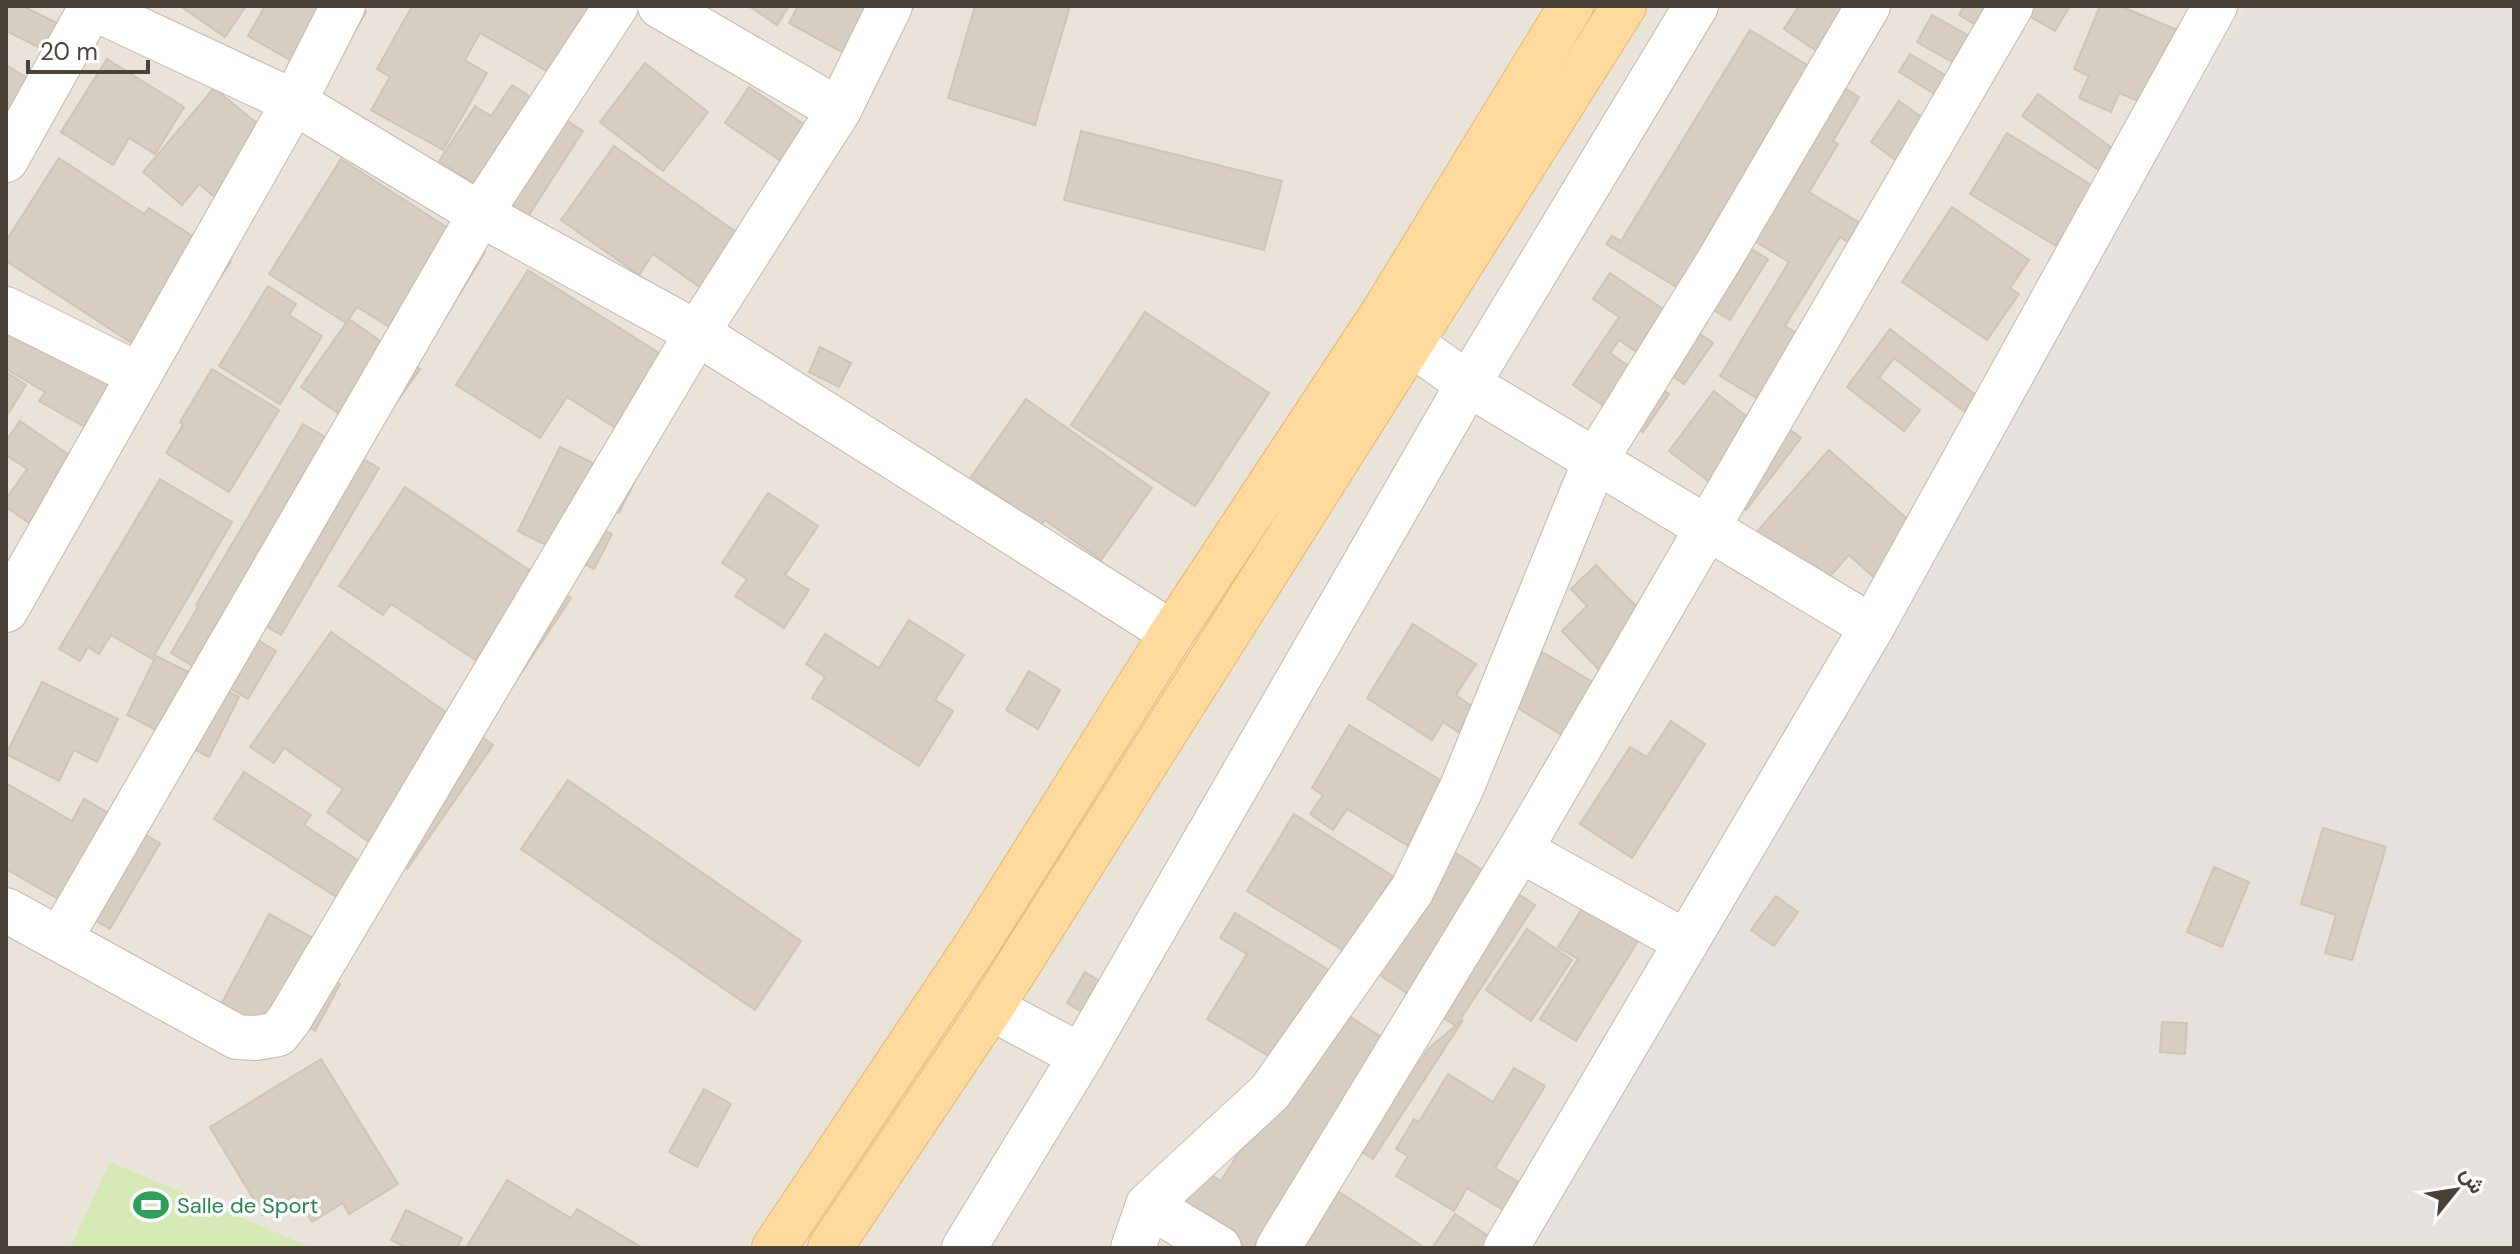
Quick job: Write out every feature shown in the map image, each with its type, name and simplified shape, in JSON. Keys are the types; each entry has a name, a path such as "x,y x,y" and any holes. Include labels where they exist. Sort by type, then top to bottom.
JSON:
{"main road":[{"path":"774,1248 977,944 1172,633 1383,313 1571,6"},
{"path":"830,1248 991,1008 1624,6"}],"street":[{"path":"6,160 91,6 294,102 480,214 697,333 1172,633"},
{"path":"6,610 294,102 343,6"},
{"path":"60,939 480,214 616,6"},
{"path":"660,6 839,110"},
{"path":"6,910 237,1037 278,1034 697,333 839,110 890,6"},
{"path":"964,1248 1081,1056 1468,384 1696,6"},
{"path":"1133,1248 1148,1205 1270,1092 1412,890 1462,787 1595,461 1718,262 1868,6"},
{"path":"1278,1248 1520,850 2011,6"},
{"path":"1506,1248 1872,627 2215,6"},
{"path":"6,309 139,375"},
{"path":"1412,344 1468,384 1872,627"},
{"path":"1520,850 1686,942"},
{"path":"991,1008 1081,1056"},
{"path":"1148,1205 1219,1248"}],"shaded area":[{"path":"6,6 2514,6 2514,1248 6,1248"},
{"path":"2248,6 2514,6 2514,1248 1535,1248 1872,627"}],"green space":[{"name":"Salle de Sport","path":"110,1162 313,1248 70,1248"}],"building":[{"path":"6,6 23,6 63,26 50,53 6,31"},
{"path":"180,6 246,6 225,37"},
{"path":"265,6 355,6 366,12 326,81 248,36"},
{"path":"412,6 618,6 575,87 480,33 465,60 487,73 443,150 371,110 390,77 377,69"},
{"path":"749,6 789,6 777,25"},
{"path":"798,6 914,6 878,72 789,23"},
{"path":"975,6 1070,6 1035,125 948,98"},
{"path":"1799,6 1891,6 1870,37 1831,61 1784,29"},
{"path":"1964,6 2070,6 2055,31 2021,11 2003,41 1959,15"},
{"path":"2100,6 2120,6 2192,36 2161,110 2119,93 2111,112 2079,98 2089,76 2074,69"},
{"path":"1932,15 2001,54 1986,81 1917,42"},
{"path":"1750,30 1859,97 1833,141 1838,144 1809,192 1891,242 1879,262 1840,237 1785,326 1831,354 1791,419 1720,376 1789,262 1728,225 1723,232 1768,259 1730,320 1606,244 1612,236 1621,241"},
{"path":"1910,54 1965,87 1954,106 1899,72"},
{"path":"107,59 184,107 155,154 129,138 113,165 61,132"},
{"path":"645,63 708,112 663,171 600,122"},
{"path":"6,65 48,91 6,134"},
{"path":"512,85 583,131 527,218 439,161 475,106 491,116"},
{"path":"749,87 811,129 787,165 725,123"},
{"path":"214,88 270,134 238,216 199,184 182,205 143,172"},
{"path":"2038,94 2119,153 2104,174 2022,116"},
{"path":"1899,101 1937,128 1908,169 1871,142"},
{"path":"1081,131 1282,181 1264,250 1064,200"},
{"path":"2007,133 2093,186 2056,246 1970,194"},
{"path":"614,146 763,251 725,305 653,254 639,275 561,220"},
{"path":"59,158 144,214 149,208 231,261 164,364 6,261 6,241"},
{"path":"341,159 485,252 426,350 357,307 346,323 269,274"},
{"path":"1952,207 2029,260 2010,288 2019,294 1987,340 1902,282"},
{"path":"528,270 694,375 649,449 567,397 540,438 456,385"},
{"path":"1610,273 1713,343 1684,384 1619,340 1610,353 1669,394 1643,432 1573,385 1619,317 1593,299"},
{"path":"268,286 296,304 289,315 322,336 280,404 219,366"},
{"path":"6,311 129,383 99,435 39,401 45,392 6,369"},
{"path":"1145,312 1269,393 1195,506 1071,425"},
{"path":"349,319 420,369 372,437 301,387"},
{"path":"1890,329 1977,396 1965,412 1894,358 1879,378 1920,410 1904,431 1847,387"},
{"path":"820,347 851,363 839,387 809,372"},
{"path":"212,369 279,410 229,492 166,453 183,425 180,422"},
{"path":"6,372 26,385 6,417"},
{"path":"1714,391 1760,427 1770,414 1801,438 1746,510 1669,451"},
{"path":"1026,399 1152,488 1101,560 1045,520 1040,526 971,477"},
{"path":"20,421 98,475 54,540 6,507 6,499 27,469 6,455 6,441"},
{"path":"303,424 379,468 281,635 234,607 226,621 276,651 248,699 171,653"},
{"path":"560,447 634,483 619,513 601,504 591,524 612,534 594,569 518,531"},
{"path":"1829,450 1921,531 1877,580 1849,555 1821,586 1738,553"},
{"path":"160,479 232,522 152,659 111,635 99,654 88,647 80,661 59,649"},
{"path":"405,487 571,598 513,685 391,604 383,615 339,586"},
{"path":"768,493 818,526 785,575 809,590 784,628 735,596 747,579 722,563"},
{"path":"1596,565 1654,625 1603,674 1562,631 1587,606 1571,589"},
{"path":"909,620 964,655 935,700 953,711 919,766 812,698 825,677 806,664 825,634 879,668"},
{"path":"1413,624 1476,664 1456,695 1473,707 1458,732 1443,722 1432,740 1367,698"},
{"path":"331,632 493,745 407,869 327,812 343,789 284,748 274,763 250,747"},
{"path":"1539,650 1598,685 1567,738 1508,702"},
{"path":"156,656 239,697 209,757 127,715"},
{"path":"1029,671 1060,690 1038,729 1006,710"},
{"path":"42,682 118,719 97,762 74,750 59,781 6,754"},
{"path":"1671,721 1705,744 1632,858 1580,824 1630,747 1647,757"},
{"path":"1349,725 1452,787 1415,850 1347,809 1333,830 1310,814 1323,795 1312,788"},
{"path":"244,772 311,815 304,825 376,872 354,908 214,819"},
{"path":"568,780 801,941 755,1010 521,849"},
{"path":"6,783 72,821 84,799 160,843 110,929 6,869"},
{"path":"1294,814 1393,876 1346,952 1247,891"},
{"path":"2323,828 2386,847 2352,960 2325,953 2336,915 2301,904"},
{"path":"1453,851 1535,905 1456,1026 1365,965"},
{"path":"2214,867 2249,882 2222,947 2187,932"},
{"path":"1776,896 1798,912 1774,946 1751,930"},
{"path":"1588,899 1643,933 1576,1041 1540,1019 1578,959 1558,947"},
{"path":"1235,913 1334,973 1280,1063 1207,1019 1247,954 1220,938"},
{"path":"269,914 331,948 317,973 340,984 315,1031 294,1020 216,1014"},
{"path":"1527,929 1572,960 1531,1021 1486,990"},
{"path":"1085,972 1110,987 1092,1018 1067,1003"},
{"path":"1338,1009 1420,1062 1429,1048 1463,1020 1373,1159 1360,1151 1307,1171 1425,1248 1247,1248 1183,1207 1206,1172 1221,1181 1241,1149 1256,1136"},
{"path":"2162,1022 2187,1023 2185,1054 2160,1052"},
{"path":"321,1059 398,1184 349,1214 343,1203 312,1222 295,1195 263,1215 210,1127"},
{"path":"1514,1068 1545,1086 1495,1168 1520,1183 1503,1210 1467,1188 1454,1211 1396,1176 1408,1156 1396,1149 1414,1119 1419,1122 1448,1074 1493,1102"},
{"path":"704,1089 731,1104 697,1167 669,1152"},
{"path":"507,1180 571,1218 577,1209 643,1248 466,1248"},
{"path":"406,1210 462,1238 457,1248 408,1248 391,1240"},
{"path":"1455,1214 1490,1237 1477,1248 1432,1248"}],"place":[{"name":"Salle de Sport","path":"151,1205"}]}
